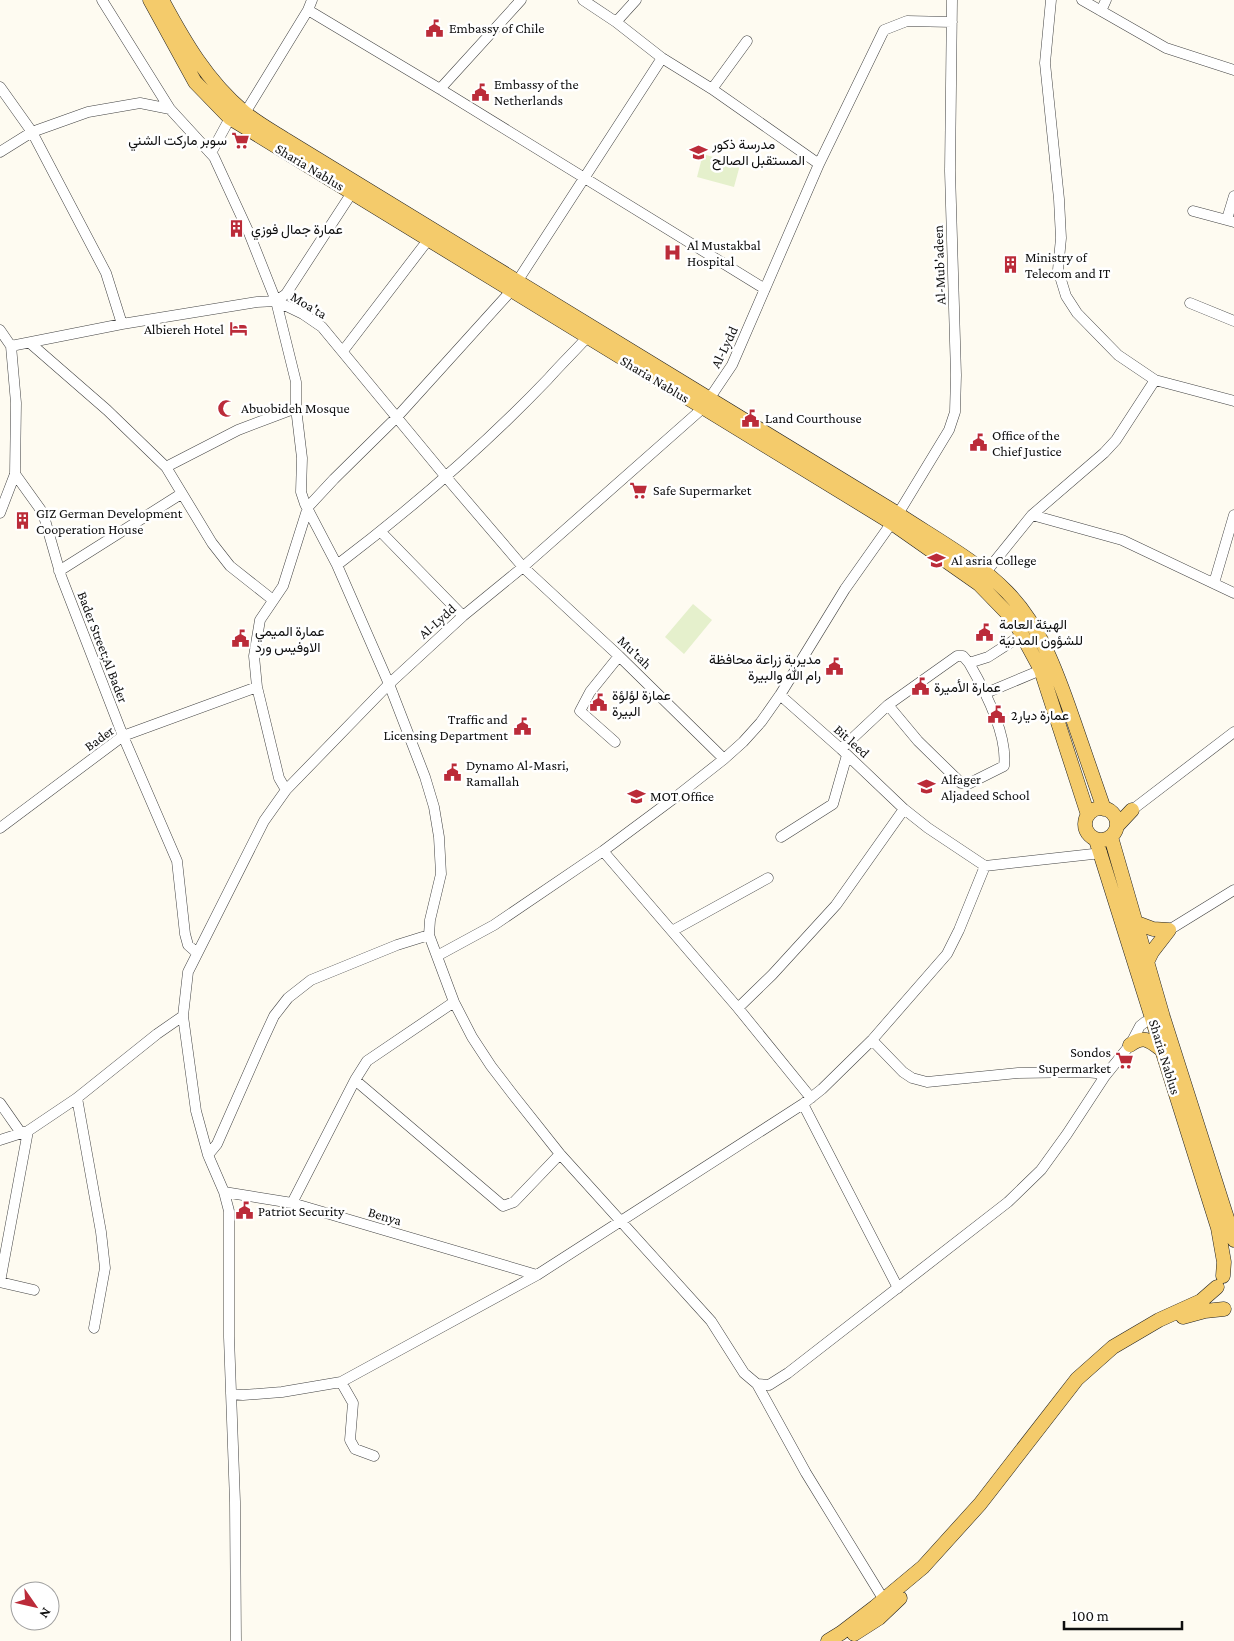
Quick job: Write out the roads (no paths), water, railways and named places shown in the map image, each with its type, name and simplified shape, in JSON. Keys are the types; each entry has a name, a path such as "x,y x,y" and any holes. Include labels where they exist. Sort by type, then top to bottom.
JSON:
{"main road":[{"name":"Sharia Nablus","path":"150,0 195,82 230,118 354,188 895,519 986,572 1025,612 1045,647 1057,672 1108,810"},
{"name":"Sharia Nablus","path":"162,0 195,58 208,76 245,113 428,240 514,286"},
{"name":"Sharia Nablus","path":"895,519 979,584 1014,620 1041,670 1088,815"},
{"path":"1096,810 1132,810 1104,840 1096,840 1091,837 1086,829 1088,815 1096,810"},
{"path":"1108,810 1116,818 1114,831"},
{"name":"Sharia Nablus","path":"1114,831 1147,962 1162,1050 1218,1228 1225,1278 1217,1299 1229,1311"},
{"name":"Sharia Nablus","path":"1096,840 1231,1221 1234,1240"},
{"path":"1136,923 1154,929 1170,930"},
{"path":"1147,962 1152,952 1170,930"},
{"path":"1130,1045 1142,1039 1150,1041 1162,1050"},
{"path":"843,1641 879,1618 886,1605 980,1504 1077,1379 1114,1346 1159,1320 1201,1302 1225,1278"},
{"path":"828,1641 886,1605 930,1571 988,1506 1013,1469 1084,1380 1103,1362 1135,1339 1166,1323 1205,1311 1229,1311"}],"street":[{"path":"102,0 170,109 211,153 249,233 276,302 296,382 296,408 302,458 301,492 337,565 389,684 425,777 434,807 439,836 441,874 430,920 429,935 454,1002 472,1037 491,1066 560,1154 711,1321 744,1373 757,1384 806,1473 886,1605"},
{"path":"211,153 230,118 245,113 308,10 312,0"},
{"path":"440,89 521,0"},
{"path":"583,0 616,22 662,58 712,89 819,164"},
{"path":"616,22 636,0"},
{"name":"Al-Mub'adeen","path":"437,956 494,925 603,851 724,759 743,742 761,722 780,695 846,589 895,519 949,430 955,412 956,375 950,171 952,0"},
{"path":"1050,0 1044,63 1060,199 1061,238 1058,270 1066,296 1077,313 1118,355 1155,380 1234,401"},
{"path":"1082,0 1166,48 1234,70"},
{"path":"1101,11 1106,0"},
{"path":"308,10 765,289"},
{"name":"Al-Lydd","path":"236,1641 235,1502 228,1297 229,1211 224,1192 208,1155 196,1111 183,1016 188,972 264,821 286,790 389,684 463,616 523,566 706,404 732,365 819,164 884,30 907,21 952,22"},
{"path":"712,89 747,41"},
{"path":"286,790 279,778 257,687 254,656 260,620 283,586 308,508 334,479 397,417 514,286 662,58"},
{"path":"0,87 32,132 106,273 122,324"},
{"path":"0,152 32,132 88,112 140,104 170,109"},
{"name":"Moa'ta","path":"354,188 286,294 276,302 303,314 322,327 446,477"},
{"path":"1193,211 1230,220 1234,196"},
{"path":"343,351 428,240"},
{"path":"11,346 122,324 257,302 276,302"},
{"path":"1190,303 1234,321"},
{"path":"0,330 11,346 16,403 15,474 0,513"},
{"path":"337,565 381,532 446,477 516,412 590,333"},
{"path":"30,343 107,410 166,467 212,544 230,566 274,600"},
{"path":"986,572 1032,514 1104,453 1116,440 1155,380"},
{"path":"166,467 238,430 296,408"},
{"name":"Bader Street;Al Bader","path":"15,474 43,513 59,572 123,736 177,861 185,934 188,946 196,954"},
{"name":"Mu'tah","path":"446,477 523,566 620,656 724,759"},
{"path":"59,572 181,494"},
{"path":"1032,514 1122,540 1234,594"},
{"path":"1214,583 1234,515"},
{"path":"381,532 463,616"},
{"path":"969,663 988,657 1022,635"},
{"path":"615,742 580,711 590,692 620,656"},
{"path":"782,837 833,804 844,752 888,705 957,656 963,656 969,663 986,693 1006,755 1004,766 970,783 961,783 918,741 888,705"},
{"path":"986,693 1041,670"},
{"name":"Bader","path":"0,828 123,736 257,687"},
{"name":"Bit leed","path":"780,695 904,809 928,828 985,866"},
{"path":"1132,810 1234,732"},
{"path":"738,1008 772,975 836,905 904,809"},
{"path":"603,851 738,1008 807,1101 898,1288"},
{"path":"231,1394 282,1392 341,1382 536,1275 807,1101 872,1040 947,954 959,930 985,866 1102,854"},
{"path":"672,931 768,878"},
{"path":"1170,930 1234,890"},
{"path":"208,1155 217,1144 274,1016 288,998 311,980 397,945 429,935"},
{"path":"292,1203 355,1080 367,1061 454,1002"},
{"path":"0,1140 24,1132 77,1098 157,1034 183,1016"},
{"path":"757,1384 769,1385 788,1372 1008,1202 1032,1179 1067,1134 1104,1076 1130,1045 1140,1026 1158,1018"},
{"path":"872,1040 903,1072 912,1078 927,1082 1018,1073 1085,1072 1104,1076"},
{"path":"355,1080 503,1206 514,1202 560,1154"},
{"path":"77,1098 101,1232 105,1268 94,1328"},
{"path":"0,1103 24,1132 0,1282 34,1290"},
{"name":"Benya","path":"224,1192 292,1203 536,1275"},
{"path":"341,1382 353,1403 350,1440 355,1449 374,1456"}],"place":[{"name":"Embassy of Chile","path":"435,28"},
{"name":"Embassy of the Netherlands","path":"480,92"},
{"name":"سوبر ماركت الشني","path":"241,140"},
{"name":"مدرسة ذكور المستقبل الصالح","path":"698,152"},
{"name":"عمارة جمال فوزي","path":"237,229"},
{"name":"Al Mustakbal Hospital","path":"673,253"},
{"name":"Ministry of Telecom and IT","path":"1011,265"},
{"name":"Albiereh Hotel","path":"238,329"},
{"name":"Abuobideh Mosque","path":"227,408"},
{"name":"Land Courthouse","path":"751,418"},
{"name":"Office of the Chief Justice","path":"978,443"},
{"name":"Safe Supermarket","path":"639,490"},
{"name":"GIZ German Development Cooperation House","path":"22,521"},
{"name":"Al asria College","path":"937,560"},
{"name":"الهيئة العامة للشؤون المدنية","path":"985,632"},
{"name":"عمارة الميمي الاوفيس ورد","path":"241,639"},
{"name":"مديرية زراعة محافظة رام الله والبيرة","path":"835,667"},
{"name":"عمارة الأميرة","path":"920,687"},
{"name":"عمارة لؤلؤة البيرة","path":"598,703"},
{"name":"عمارة ديار2","path":"997,715"},
{"name":"Traffic and Licensing Department","path":"522,727"},
{"name":"Dynamo Al-Masri, Ramallah","path":"452,773"},
{"name":"Alfager Aljadeed School","path":"927,787"},
{"name":"MOT Office","path":"636,796"},
{"name":"Sondos Supermarket","path":"1125,1060"},
{"name":"Patriot Security","path":"244,1211"}]}
